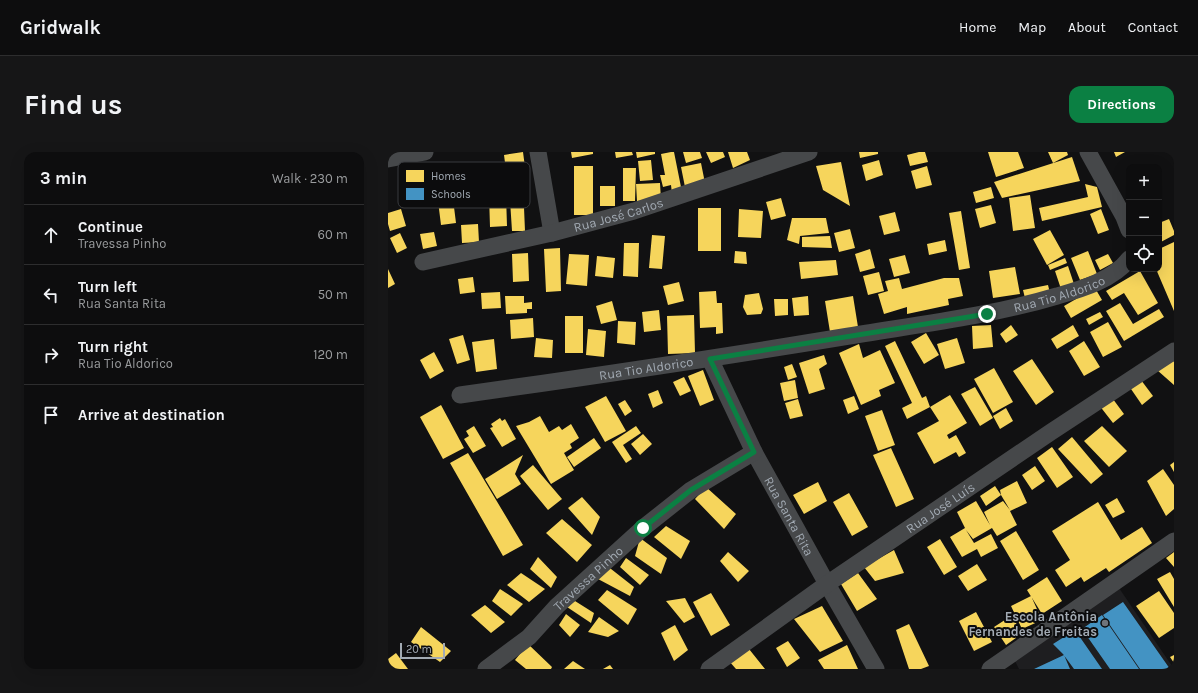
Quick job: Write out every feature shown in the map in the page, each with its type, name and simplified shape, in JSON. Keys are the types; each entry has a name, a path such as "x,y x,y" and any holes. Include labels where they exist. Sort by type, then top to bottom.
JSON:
{"street":[{"path":"388,159 425,152"},
{"path":"538,152 552,233"},
{"name":"Rua José Carlos","path":"423,262 552,233 634,211 809,152"},
{"path":"1088,152 1126,222"},
{"name":"Rua Tio Aldorico","path":"460,395 710,359 987,314 1056,296 1099,281 1126,263"},
{"name":"Rua José Luís","path":"709,669 827,584 1174,350"},
{"name":"Rua Santa Rita","path":"710,359 754,452 876,669"},
{"name":"Travessa Pinho","path":"486,669 529,636 558,606 643,528 691,490 754,452"},
{"path":"990,669 1174,542"}],"shaded area":[{"name":"Escola Antônia Fernandes de Freitas","path":"1119,588 1174,669 1019,669 1014,659"}],"building: Homes":[{"path":"523,152 524,162 505,162 504,155"},
{"path":"571,152 593,152 593,154 572,158"},
{"path":"615,152 632,152 633,155 616,158"},
{"path":"636,152 655,152 655,154 637,158"},
{"path":"674,152 682,192 672,194 671,185 663,187 660,175 665,175 661,154"},
{"path":"683,152 700,152 702,158 686,163"},
{"path":"706,152 723,152 725,157 711,163"},
{"path":"728,152 747,152 750,160 733,168"},
{"path":"859,152 878,152 878,154 860,158"},
{"path":"925,152 928,162 910,166 907,155"},
{"path":"988,152 1018,152 1024,168 996,177"},
{"path":"1048,152 1067,152 1068,155 1053,163"},
{"path":"1114,152 1125,152 1116,157"},
{"path":"1072,157 1080,181 1002,198 994,182"},
{"path":"651,160 653,180 640,181 638,161"},
{"path":"879,160 883,175 866,181 862,165"},
{"path":"841,162 850,206 823,190 816,166"},
{"path":"701,163 705,183 685,187 681,167"},
{"path":"574,166 593,166 593,215 574,215"},
{"path":"927,166 932,185 916,189 911,171"},
{"path":"623,168 636,168 635,201 623,201"},
{"path":"660,183 661,200 637,201 636,184"},
{"path":"1085,184 1097,187 1102,207 1042,221 1039,208 1088,197"},
{"path":"600,186 615,186 615,206 600,206"},
{"path":"991,187 994,198 976,203 973,192"},
{"path":"1030,195 1035,228 1013,231 1009,198"},
{"path":"781,198 786,216 771,220 766,202"},
{"path":"991,205 996,223 980,228 975,209"},
{"path":"439,208 454,208 456,223 441,225"},
{"path":"489,208 506,208 507,226 490,227"},
{"path":"510,208 524,208 525,231 512,231"},
{"path":"698,208 721,208 721,251 698,251"},
{"path":"401,209 406,226 390,231 388,224 388,213"},
{"path":"739,209 763,211 761,238 738,237"},
{"path":"1101,209 1109,230 1098,234 1090,214"},
{"path":"961,211 970,268 959,270 949,213"},
{"path":"895,212 900,231 884,235 879,216"},
{"path":"792,218 826,218 829,233 800,236 799,244 787,240"},
{"path":"1169,219 1174,235 1162,241 1162,236 1162,222"},
{"path":"478,224 479,242 462,243 461,225"},
{"path":"850,229 855,248 839,252 834,233"},
{"path":"1050,230 1064,255 1047,265 1033,239"},
{"path":"434,232 437,246 423,249 420,234"},
{"path":"400,233 407,248 397,253 390,238"},
{"path":"652,235 665,236 662,269 649,268"},
{"path":"830,236 832,248 802,247 802,237"},
{"path":"945,240 947,251 929,255 927,244"},
{"path":"1174,242 1174,311 1157,272 1162,272 1162,248"},
{"path":"624,243 639,243 638,277 623,276"},
{"path":"560,248 561,291 546,292 544,249"},
{"path":"870,249 875,268 860,272 855,254"},
{"path":"735,251 746,252 747,264 734,263"},
{"path":"1088,251 1097,274 1080,280 1071,258"},
{"path":"528,253 529,281 513,282 512,254"},
{"path":"569,254 589,255 587,286 566,284"},
{"path":"1108,254 1113,263 1100,270 1095,260"},
{"path":"905,255 910,273 894,277 889,259"},
{"path":"597,256 615,258 613,278 595,276"},
{"path":"1065,258 1067,263 1050,270 1048,265"},
{"path":"836,260 838,275 801,279 799,262"},
{"path":"1068,266 1074,284 1061,289 1055,271"},
{"path":"1015,267 1020,294 993,298 989,271"},
{"path":"388,269 395,284 388,288"},
{"path":"879,272 884,291 868,295 863,276"},
{"path":"1141,272 1158,303 1138,315 1124,293 1112,300 1106,291"},
{"path":"473,277 475,292 460,294 458,279"},
{"path":"899,278 902,289 944,278 959,278 963,296 948,299 949,305 907,314 907,307 884,314 878,294 888,291 885,281"},
{"path":"679,282 684,301 668,305 663,286"},
{"path":"1048,285 1050,293 1025,298 1023,290"},
{"path":"1095,288 1102,300 1071,318 1064,306"},
{"path":"716,291 717,303 722,303 723,333 716,334 716,327 700,328 699,292"},
{"path":"500,292 501,308 482,309 481,293"},
{"path":"759,293 763,309 761,314 747,315 743,307 745,295"},
{"path":"505,296 524,296 524,303 532,302 532,309 527,309 527,313 506,314"},
{"path":"808,296 809,315 794,316 792,298"},
{"path":"853,296 858,327 830,332 825,301"},
{"path":"774,299 788,299 788,315 775,316"},
{"path":"612,301 617,320 601,324 596,306"},
{"path":"1120,303 1133,324 1159,309 1164,317 1124,341 1106,311"},
{"path":"659,310 661,330 644,332 642,312"},
{"path":"1100,312 1103,317 1089,325 1086,319"},
{"path":"694,315 695,353 668,354 667,316"},
{"path":"565,316 583,316 583,353 565,353"},
{"path":"533,318 534,337 511,339 510,320"},
{"path":"618,321 636,322 635,345 617,343"},
{"path":"1108,322 1122,347 1103,357 1090,332"},
{"path":"991,325 993,347 973,349 972,326"},
{"path":"1011,325 1018,335 1006,343 1000,334"},
{"path":"1073,325 1079,336 1057,349 1051,339"},
{"path":"588,329 606,331 604,357 586,355"},
{"path":"926,333 939,355 924,364 911,342"},
{"path":"463,335 470,360 457,364 449,339"},
{"path":"536,338 553,340 552,358 534,357"},
{"path":"957,338 965,363 945,369 937,344"},
{"path":"494,339 497,369 476,372 472,342"},
{"path":"895,341 922,398 926,396 930,407 907,419 902,408 912,403 885,346"},
{"path":"1084,341 1100,367 1084,376 1069,351"},
{"path":"859,344 863,358 880,350 895,383 879,390 881,396 861,405 839,353"},
{"path":"434,352 444,371 430,379 420,360"},
{"path":"824,355 827,364 819,369 825,389 809,394 799,363"},
{"path":"1032,359 1054,392 1036,405 1013,371"},
{"path":"1172,359 1174,362 1174,385 1157,370"},
{"path":"792,364 797,377 788,380 784,367"},
{"path":"994,368 1013,402 993,413 974,379"},
{"path":"703,370 714,400 700,406 688,376"},
{"path":"684,377 691,391 680,396 673,382"},
{"path":"795,380 798,398 784,401 780,383"},
{"path":"1141,380 1153,396 1142,405 1131,389"},
{"path":"975,387 993,418 980,426 961,394"},
{"path":"658,390 663,403 653,408 648,394"},
{"path":"950,395 967,423 947,435 949,439 956,435 966,453 959,457 956,452 934,464 917,433 939,421 930,407"},
{"path":"1110,395 1124,414 1113,423 1099,405"},
{"path":"606,396 626,431 605,442 585,407"},
{"path":"854,396 859,409 848,414 843,400"},
{"path":"798,399 803,416 790,419 785,403"},
{"path":"625,400 632,411 625,416 618,404"},
{"path":"441,405 464,448 443,459 420,417"},
{"path":"1006,408 1013,421 1000,429 993,416"},
{"path":"882,410 895,445 878,451 865,416"},
{"path":"540,416 549,432 559,426 562,430 571,424 579,438 570,444 572,448 564,453 574,470 551,484 516,426 529,422"},
{"path":"500,418 502,421 505,419 516,439 502,447 490,428 493,427 491,424"},
{"path":"474,426 486,446 473,453 464,439 469,436 466,431"},
{"path":"636,426 641,433 623,445 632,459 626,463 612,442"},
{"path":"1102,426 1127,451 1109,467 1084,441"},
{"path":"643,434 652,444 640,455 631,444"},
{"path":"1072,437 1103,474 1091,484 1058,449"},
{"path":"594,438 601,448 574,467 567,457"},
{"path":"1052,447 1073,477 1057,488 1037,458"},
{"path":"891,448 914,499 896,507 873,455"},
{"path":"468,453 523,545 503,556 450,463"},
{"path":"523,455 515,474 521,484 497,499 485,479"},
{"path":"1174,462 1174,472 1170,465"},
{"path":"533,465 562,499 548,510 520,476"},
{"path":"1035,466 1045,481 1032,490 1022,475"},
{"path":"1163,469 1174,485 1174,509 1166,516 1147,481"},
{"path":"1017,481 1027,503 1010,511 1017,525 997,536 992,528 973,539 966,530 974,543 991,534 998,548 981,557 977,549 962,557 950,537 965,528 957,512 976,501 990,525 984,512 1003,501 1010,510 1001,495 1000,490"},
{"path":"818,482 827,501 804,514 793,495"},
{"path":"995,486 1001,495 986,506 980,496"},
{"path":"706,487 736,514 724,529 695,499"},
{"path":"849,493 868,527 852,536 833,502"},
{"path":"582,497 600,517 592,535 568,508"},
{"path":"1117,498 1125,512 1113,518 1105,505"},
{"path":"1098,502 1121,540 1142,527 1152,543 1109,572 1106,568 1084,582 1081,577 1066,587 1055,570 1070,560 1052,531"},
{"path":"562,519 592,545 577,562 546,533"},
{"path":"666,526 690,541 681,559 654,537"},
{"path":"1016,531 1039,570 1023,580 1000,541"},
{"path":"640,538 667,558 661,574 635,556"},
{"path":"940,539 957,567 944,575 927,547"},
{"path":"894,550 904,573 875,581 864,567"},
{"path":"728,552 749,571 738,582 720,561"},
{"path":"1174,552 1174,567 1166,558"},
{"path":"538,557 557,577 551,588 530,569"},
{"path":"626,558 649,575 640,585 620,567"},
{"path":"977,564 987,580 968,591 958,576"},
{"path":"606,565 634,587 630,596 598,579"},
{"path":"1170,572 1174,579 1174,607 1157,579"},
{"path":"521,573 545,589 529,602 507,585"},
{"path":"858,573 877,599 857,611 841,584"},
{"path":"1047,577 1062,601 1042,614 1027,590"},
{"path":"500,589 523,604 511,616 492,601"},
{"path":"607,590 637,609 628,625 598,600"},
{"path":"1159,591 1174,613 1174,628 1159,638 1136,606"},
{"path":"711,593 730,625 711,636 693,602"},
{"path":"1031,596 1042,620 1022,629 1011,606"},
{"path":"685,598 695,617 684,623 666,601"},
{"path":"575,601 594,613 591,623 567,607"},
{"path":"485,605 505,622 491,633 471,615"},
{"path":"822,606 843,641 820,652 794,619"},
{"path":"976,612 992,642 974,651 959,621"},
{"path":"566,614 580,625 570,637 559,625"},
{"path":"1011,616 1023,633 1006,645 994,627"},
{"path":"599,617 619,631 608,637 588,632"},
{"path":"909,624 929,666 921,669 909,669 896,630"},
{"path":"675,625 688,650 674,661 661,633"},
{"path":"421,627 451,651 440,662 411,642"},
{"path":"788,641 800,658 787,667 776,648"},
{"path":"528,644 552,667 551,669 526,669 515,660"},
{"path":"847,645 858,669 824,669 818,660"},
{"path":"749,649 765,669 736,669 729,661"},
{"path":"396,653 408,669 388,669 388,659"},
{"path":"1174,655 1174,663 1170,657"},
{"path":"573,661 585,669 564,669"},
{"path":"610,665 613,669 603,669"}],"building: Schools":[{"path":"1123,602 1170,669 1140,669 1103,615"},
{"path":"1102,615 1139,669 1110,669 1082,629"},
{"path":"1075,630 1102,669 1074,669 1063,654 1053,644"},
{"path":"1064,655 1070,669 1034,669"}],"place":[{"name":"Escola Antônia Fernandes de Freitas","path":"1105,623"}],"route":[{"path":"643,528 691,490 754,452 710,359 987,314"}]}
